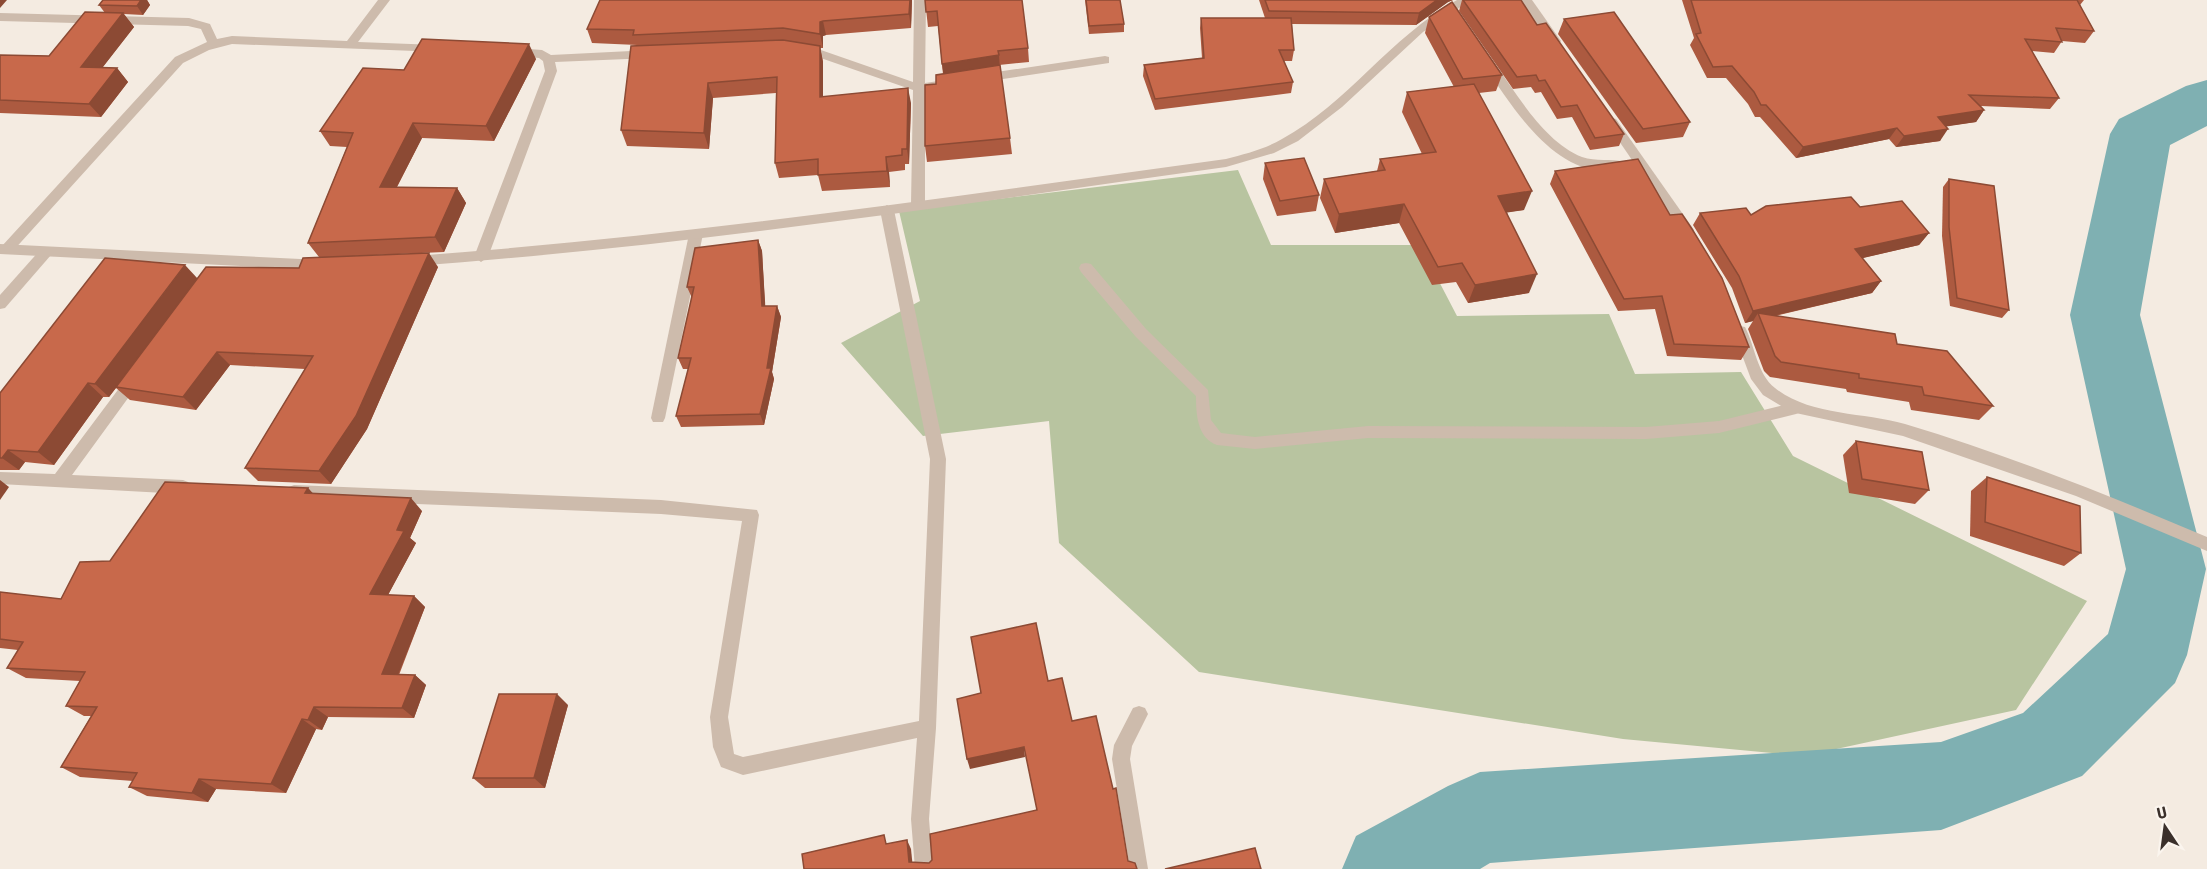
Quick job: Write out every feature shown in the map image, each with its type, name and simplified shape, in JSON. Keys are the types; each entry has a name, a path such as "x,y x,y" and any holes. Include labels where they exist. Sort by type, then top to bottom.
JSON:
{"street":[{"path":"350,45 384,0"},
{"path":"918,204 920,0"},
{"path":"403,261 481,257 696,234 1226,163 1258,155 1301,132 1423,26 1452,12 1465,0"},
{"path":"1526,0 1561,49"},
{"path":"0,17 189,22 206,27 213,43"},
{"path":"3,249 179,60 213,43 232,40 456,50"},
{"path":"787,49 814,52 919,88 1105,60"},
{"path":"503,51 542,54 549,58 668,54"},
{"path":"1481,54 1534,123 1568,154 1594,164 1623,165"},
{"path":"481,257 551,71 549,58"},
{"path":"1602,108 1697,246"},
{"path":"887,210 938,459 927,728 920,819 924,869"},
{"path":"658,418 696,234"},
{"path":"3,249 218,265 338,264"},
{"path":"0,304 46,252"},
{"path":"1086,268 1141,333 1203,393 1204,421 1217,439 1256,443 1368,432 1646,433 1719,427 1796,408"},
{"path":"1735,318 1756,375 1768,391 1796,408 1903,430 2131,511 2207,544"},
{"path":"59,481 144,366"},
{"path":"0,478 201,487"},
{"path":"284,491 661,507 751,515 719,717 722,747 728,761 743,766 927,728"},
{"path":"1139,714 1123,745 1121,759 1139,869"}],"green space":[{"path":"1238,170 1271,245 1420,245 1457,316 1609,314 1635,374 1741,372 1793,456 2087,601 2016,710 1804,756 1623,739 1199,672 1059,543 1049,421 923,436 841,343 920,301 899,211"}],"building":[{"path":"103,0 141,0 137,6 99,5"},
{"path":"600,0 910,0 909,14 823,21 820,22 820,34 783,28 633,35 634,30 587,29"},
{"path":"925,0 1022,0 1028,48 998,51 999,55 942,64 937,11 926,12"},
{"path":"1086,0 1120,0 1124,24 1089,26"},
{"path":"1265,0 1437,0 1419,13 1269,11"},
{"path":"1463,0 1521,0 1537,25 1546,23 1624,134 1595,138 1577,105 1561,107 1545,80 1539,81 1536,75 1517,77"},
{"path":"1691,0 2077,0 2094,31 2056,28 2062,42 2025,39 2059,98 1969,95 1984,110 1938,117 1948,129 1904,136 1897,128 1803,147 1766,105 1761,105 1754,92 1732,66 1713,67 1696,34 1701,33"},
{"path":"1452,2 1502,75 1463,79 1429,17"},
{"path":"85,12 123,13 81,67 117,68 89,104 0,100 0,55 49,56"},
{"path":"1614,12 1690,122 1643,129 1564,19"},
{"path":"1201,18 1291,18 1294,50 1279,50 1293,82 1155,99 1144,65 1204,58"},
{"path":"422,39 529,44 486,126 413,123 380,187 457,188 435,237 308,243 353,133 320,131 363,68 404,70"},
{"path":"783,40 820,46 820,97 908,88 907,149 902,149 902,155 886,157 887,171 818,175 818,159 775,163 777,77 708,83 704,133 621,130 631,46"},
{"path":"1000,65 1010,138 925,146 925,85 936,84 936,75"},
{"path":"1474,84 1532,191 1498,196 1537,274 1475,285 1462,263 1438,267 1404,204 1339,214 1324,179 1385,170 1380,159 1436,152 1407,92"},
{"path":"1304,158 1319,195 1280,201 1265,163"},
{"path":"1638,159 1670,215 1682,214 1722,278 1749,347 1674,344 1662,296 1624,299 1555,171"},
{"path":"1949,179 1994,186 2009,310 1957,298 1949,227"},
{"path":"1851,197 1860,207 1902,201 1929,233 1855,249 1881,281 1753,311 1739,276 1700,213 1746,208 1751,215 1766,206"},
{"path":"758,240 762,306 777,306 767,368 771,368 760,414 676,416 691,358 678,358 694,287 687,287 695,248"},
{"path":"429,253 356,416 319,471 245,468 313,356 217,352 183,397 116,387 206,267 299,268 303,258"},
{"path":"105,258 185,265 95,384 88,383 38,452 8,450 0,458 0,393"},
{"path":"1758,313 1895,334 1897,344 1947,351 1993,406 1924,395 1922,387 1859,378 1859,374 1781,362 1775,356"},
{"path":"1856,441 1922,452 1929,490 1862,479"},
{"path":"1987,477 2080,506 2081,553 1985,522"},
{"path":"165,482 308,488 305,493 411,498 397,530 404,531 370,594 414,596 382,674 415,675 402,708 314,707 308,720 302,719 271,784 199,779 192,793 129,787 137,773 61,767 97,707 66,706 85,672 7,668 23,642 0,639 0,592 61,599 80,562 110,561"},
{"path":"1036,623 1048,681 1062,678 1072,721 1096,716 1113,789 1116,788 1128,861 1135,863 1137,869 804,869 802,854 884,835 886,844 907,840 909,862 929,863 932,860 930,834 1037,810 1024,747 967,759 957,699 981,693 971,637"},
{"path":"499,694 557,694 534,778 473,778"},
{"path":"1255,848 1261,869 1165,869"}],"waterway":[{"path":"1389,869 1480,818 1941,786 2051,746 2145,655 2166,569 2105,315 2141,134 2207,100"}]}
